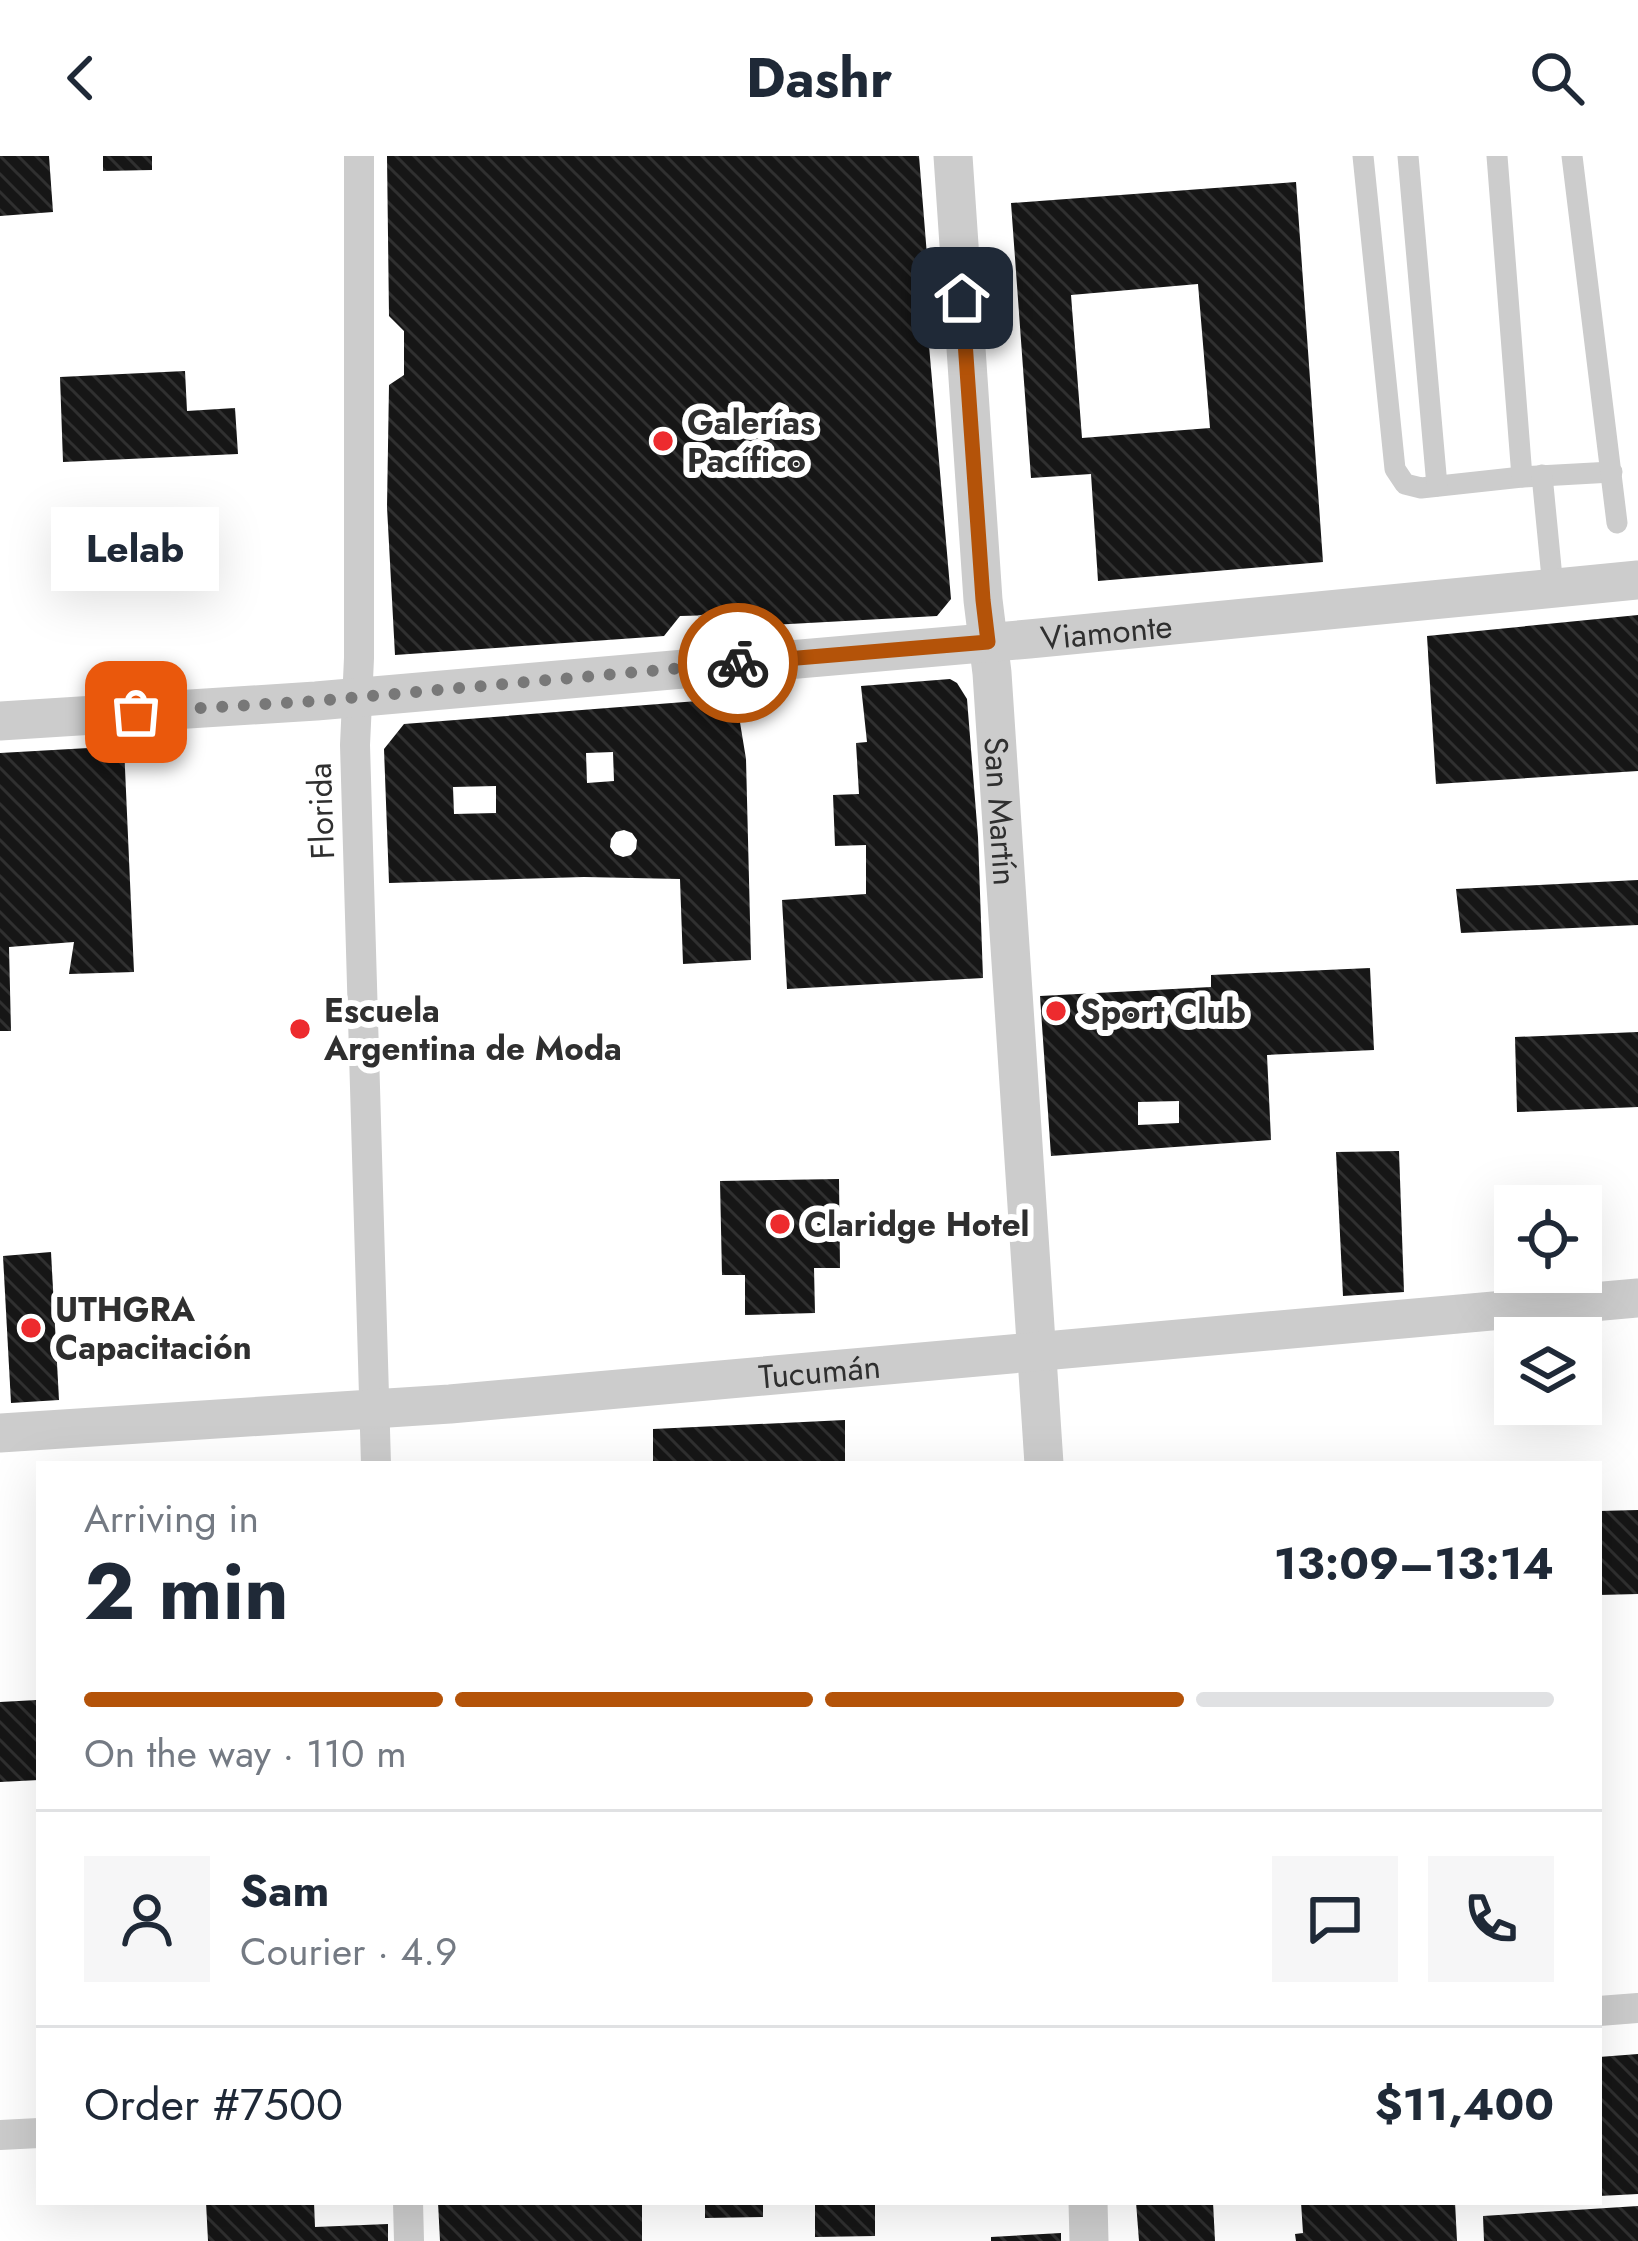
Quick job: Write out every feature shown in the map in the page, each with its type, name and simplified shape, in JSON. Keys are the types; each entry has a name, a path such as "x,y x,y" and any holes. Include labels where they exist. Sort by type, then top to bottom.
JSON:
{"street":[{"name":"Florida","path":"359,156 355,746 376,1461"},
{"name":"San Martín","path":"953,156 1043,1461"},
{"name":"Viamonte","path":"0,721 357,698 1638,580"},
{"name":"Tucumán","path":"0,1432 374,1409 1638,1298"},
{"path":"1602,2011 1638,2008"},
{"path":"0,2135 36,2133"},
{"path":"408,2205 410,2241"},
{"path":"1088,2205 1089,2241"}],"lane":[{"path":"1363,156 1395,470 1405,484 1421,488 1612,472"},
{"path":"1408,156 1437,486"},
{"path":"1497,156 1532,476 1553,588"},
{"path":"1572,156 1617,523"}],"building":[{"path":"0,156 49,156 53,212 0,216"},
{"path":"103,156 152,156 152,170 103,171"},
{"name":"Galerías Pacífico","path":"387,156 919,156 928,268 913,284 914,317 928,334 951,599 937,616 736,627 718,615 680,616 664,636 395,655 387,507 389,385 404,375 404,331 389,316"},
{"path":"1296,182 1323,562 1098,581 1091,474 1031,478 1011,203","holes":["1198,284 1210,428 1082,438 1071,295"]},
{"path":"185,371 187,411 235,408 238,454 63,462 60,377"},
{"path":"1638,615 1638,771 1436,784 1427,636"},
{"path":"950,679 967,699 983,978 787,989 782,900 866,894 866,845 835,846 833,795 859,794 856,743 867,742 861,686"},
{"path":"736,698 746,759 751,960 683,964 680,879 389,883 384,749 404,724","holes":["613,752 614,781 587,783 586,753","496,786 496,813 454,814 453,787","616,832 632,833 637,840 631,855 615,854 610,847"]},
{"path":"124,746 134,972 69,974 74,942 9,947 11,1031 0,1031 0,753"},
{"path":"1638,880 1638,925 1461,933 1456,889"},
{"path":"1370,968 1374,1050 1267,1055 1271,1140 1051,1156 1040,996 1211,987 1211,975","holes":["1179,1101 1179,1123 1138,1125 1138,1102"]},
{"path":"1638,1032 1638,1107 1517,1112 1515,1037"},
{"path":"1399,1151 1404,1292 1343,1296 1336,1152"},
{"name":"Claridge Hotel","path":"839,1179 840,1268 814,1268 815,1313 745,1315 745,1275 722,1275 720,1181"},
{"name":"UTHGRA Capacitación","path":"51,1252 59,1400 11,1403 3,1256"},
{"path":"845,1420 845,1461 653,1461 653,1429"},
{"path":"1638,1510 1638,1594 1602,1595 1602,1511"},
{"path":"36,1700 36,1780 0,1782 0,1702"},
{"path":"1638,2054 1638,2194 1602,2196 1602,2057"},
{"path":"206,2205 314,2205 315,2227 388,2224 388,2241 208,2241"},
{"path":"438,2205 642,2205 642,2241 440,2241"},
{"path":"705,2205 763,2205 763,2217 705,2218"},
{"path":"815,2205 875,2205 875,2236 815,2237"},
{"path":"1136,2205 1213,2205 1215,2241 1139,2241"},
{"path":"1301,2205 1455,2205 1457,2241 1296,2241 1295,2234 1303,2233"},
{"path":"1638,2206 1638,2241 1484,2241 1483,2216"},
{"path":"1061,2233 1061,2241 991,2241 991,2237"}],"way so far":[{"path":"136,712 316,701 738,663"}],"place":[{"name":"Galerías Pacífico","path":"663,441"},
{"name":"Lelab","path":"136,712"},
{"name":"Sport Club","path":"1056,1011"},
{"name":"Escuela Argentina de Moda","path":"300,1029"},
{"name":"Claridge Hotel","path":"780,1224"},
{"name":"UTHGRA Capacitación","path":"31,1328"}],"route":[{"path":"738,663 988,642 962,298"}]}
